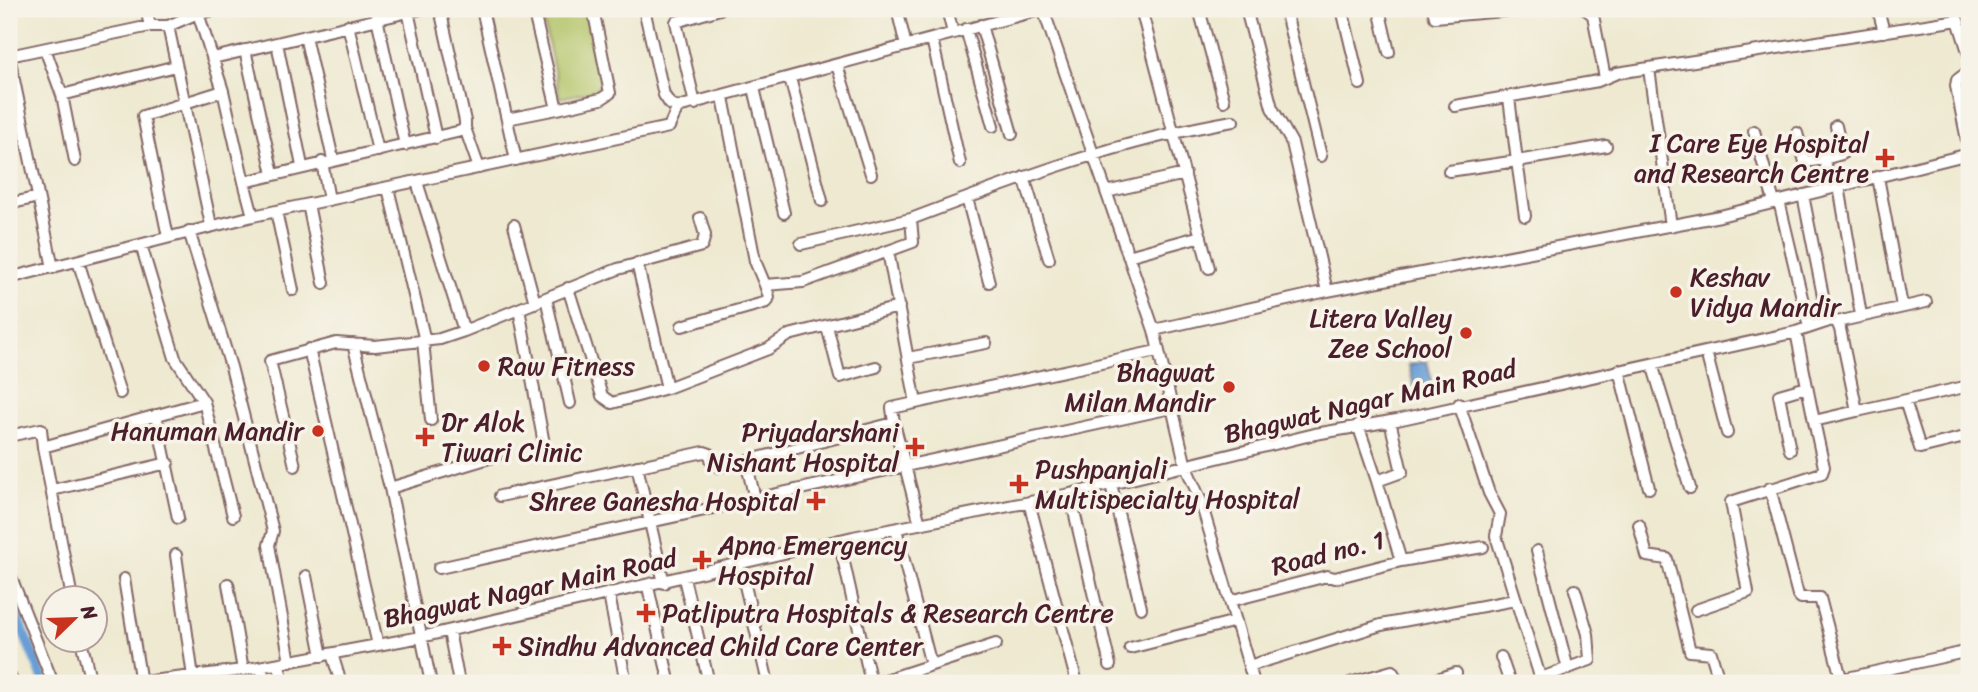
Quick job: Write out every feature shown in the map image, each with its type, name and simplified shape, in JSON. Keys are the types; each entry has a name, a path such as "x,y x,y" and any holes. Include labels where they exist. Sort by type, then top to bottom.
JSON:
{"street":[{"path":"146,9 150,26"},
{"path":"53,268 9,56 150,26 168,26 198,11 219,9"},
{"path":"212,58 348,25 369,16 421,9"},
{"path":"440,9 465,128 479,169"},
{"path":"482,9 516,160"},
{"path":"533,9 557,109"},
{"path":"507,119 601,99 610,93 593,9"},
{"path":"644,9 664,95 670,104 678,107 1043,9 1154,330 1185,467 1200,499 1254,683"},
{"path":"695,104 676,22 720,9"},
{"path":"897,9 906,46"},
{"path":"947,9 953,33"},
{"path":"993,9 996,21"},
{"path":"1141,9 1209,268"},
{"path":"1199,9 1224,101"},
{"path":"1246,9 1272,108 1292,143 1327,291"},
{"path":"1285,9 1321,156"},
{"path":"1342,9 1360,84"},
{"path":"1379,9 1389,52"},
{"path":"1433,9 1435,17 1526,9"},
{"path":"1585,9 1593,15 1605,78"},
{"path":"1878,9 1884,32"},
{"path":"198,11 223,91 253,216"},
{"path":"408,11 436,138"},
{"path":"369,16 405,145"},
{"path":"1455,106 1509,98 1649,69 1958,20 1969,55"},
{"path":"348,25 378,151"},
{"path":"981,25 1012,134"},
{"path":"168,26 211,225"},
{"path":"966,29 993,126"},
{"path":"305,36 327,160 329,200"},
{"path":"932,39 960,163"},
{"path":"277,43 302,166"},
{"path":"45,48 62,95 75,161"},
{"path":"245,50 273,174"},
{"path":"837,65 871,174"},
{"path":"62,95 176,66"},
{"path":"1649,69 1671,226"},
{"path":"1154,330 1327,291 1671,226 1878,177 1969,152 1956,86 1957,80 1969,71"},
{"path":"790,78 822,201"},
{"path":"754,88 784,213"},
{"path":"168,237 142,116 223,91"},
{"path":"682,326 767,302 769,297 755,261 723,97"},
{"path":"1509,98 1525,216"},
{"path":"9,278 211,225 669,127 678,107"},
{"path":"801,244 911,219 1093,154 1233,121"},
{"path":"1797,133 1805,162 1824,159 1842,154 1836,126"},
{"path":"244,182 327,160 436,138 465,128"},
{"path":"1754,131 1777,202 1809,327"},
{"path":"1449,170 1606,146"},
{"path":"1824,159 1835,187 1861,315"},
{"path":"1106,192 1185,174"},
{"path":"1024,177 1049,259"},
{"path":"1878,177 1902,306"},
{"path":"417,182 464,331"},
{"path":"388,188 424,341 431,420"},
{"path":"1804,195 1857,411"},
{"path":"9,204 38,197"},
{"path":"967,198 989,282"},
{"path":"308,204 324,284"},
{"path":"276,211 293,290"},
{"path":"295,466 270,361 336,343 375,346 424,341 464,331 568,288 637,264 702,246 705,235 700,218"},
{"path":"765,285 803,282 913,242 911,219"},
{"path":"514,225 535,303"},
{"path":"189,231 231,367 273,531 269,545 284,663 284,683"},
{"path":"1128,256 1201,236"},
{"path":"141,245 175,358 204,402 233,516"},
{"path":"888,251 916,403"},
{"path":"78,261 120,393"},
{"path":"637,264 667,388"},
{"path":"568,288 604,399 612,402 667,388 768,349 781,338 899,307"},
{"path":"547,298 570,403"},
{"name":"Bhagwat Nagar Main Road","path":"134,683 193,677 230,678 243,670 449,631 649,587 839,540 1070,494 1358,425 1390,421 1926,302"},
{"path":"519,309 544,444"},
{"path":"828,326 840,377 876,367"},
{"path":"1696,610 1748,592 1730,505 1734,500 1823,470 1796,332"},
{"path":"908,358 986,343"},
{"path":"354,344 390,488 431,683"},
{"path":"309,349 378,645"},
{"path":"920,524 892,408 1157,351"},
{"path":"1706,352 1727,433"},
{"path":"1652,364 1690,488"},
{"path":"1619,370 1649,488"},
{"path":"1814,421 1969,386"},
{"path":"1790,450 1779,395 1807,387"},
{"path":"1905,401 1920,448 1969,436"},
{"path":"43,447 204,402"},
{"path":"1459,404 1485,484 1500,514 1496,536 1541,681 1587,663 1591,655 1575,590"},
{"path":"439,568 1171,408"},
{"path":"156,415 178,518"},
{"path":"1377,481 1402,472 1390,421"},
{"path":"500,496 704,452 710,454 712,463 719,467 894,423"},
{"name":"Road no. 1","path":"1230,601 1326,576 1335,578 1401,561 1358,425"},
{"path":"9,436 41,429 70,584"},
{"path":"390,488 495,456"},
{"path":"746,460 755,499"},
{"path":"52,490 168,463"},
{"path":"637,466 664,583"},
{"path":"1111,484 1141,608"},
{"path":"1770,488 1798,595 1801,598 1820,598 1841,678"},
{"path":"1070,494 1110,665"},
{"path":"1029,502 1077,683"},
{"path":"1639,525 1647,556 1667,559 1690,651 1711,653 1720,683"},
{"path":"896,529 931,666"},
{"path":"839,540 873,683 996,644"},
{"path":"1401,561 1483,547"},
{"path":"1537,551 1568,669"},
{"path":"176,555 193,677"},
{"path":"740,564 768,683"},
{"path":"9,572 53,683"},
{"path":"306,576 327,655 341,683"},
{"path":"684,578 709,683"},
{"path":"124,579 141,682"},
{"path":"228,584 243,670"},
{"path":"649,587 668,676"},
{"path":"609,595 626,683"},
{"path":"1249,666 1381,625 1515,600"},
{"path":"1129,648 1236,621"},
{"path":"449,631 458,683"},
{"path":"1825,683 1841,678 1863,678 1969,651"},
{"path":"84,654 91,683"},
{"path":"1501,657 1510,683"},
{"path":"261,667 265,683"},
{"path":"1350,683 1392,671 1399,683"},
{"path":"1426,683 1456,673"},
{"path":"9,674 13,683"}],"green space":[{"path":"541,9 586,9 601,83 594,91 560,98"}],"water":[{"path":"1427,361 1435,395 1417,399 1409,365"}],"waterway":[{"path":"9,599 45,683"}],"place":[{"name":"I Care Eye Hospital and Research Centre","path":"1885,158"},
{"name":"Keshav Vidya Mandir","path":"1676,292"},
{"name":"Litera Valley Zee School","path":"1466,333"},
{"name":"Raw Fitness","path":"484,366"},
{"name":"Bhagwat Milan Mandir","path":"1229,387"},
{"name":"Hanuman Mandir","path":"318,431"},
{"name":"Dr Alok Tiwari Clinic","path":"425,437"},
{"name":"Priyadarshani Nishant Hospital","path":"915,447"},
{"name":"Pushpanjali Multispecialty Hospital","path":"1019,484"},
{"name":"Shree Ganesha Hospital","path":"816,501"},
{"name":"Apna Emergency Hospital","path":"702,560"},
{"name":"Patliputra Hospitals & Research Centre","path":"646,613"},
{"name":"Sindhu Advanced Child Care Center","path":"502,646"}]}
